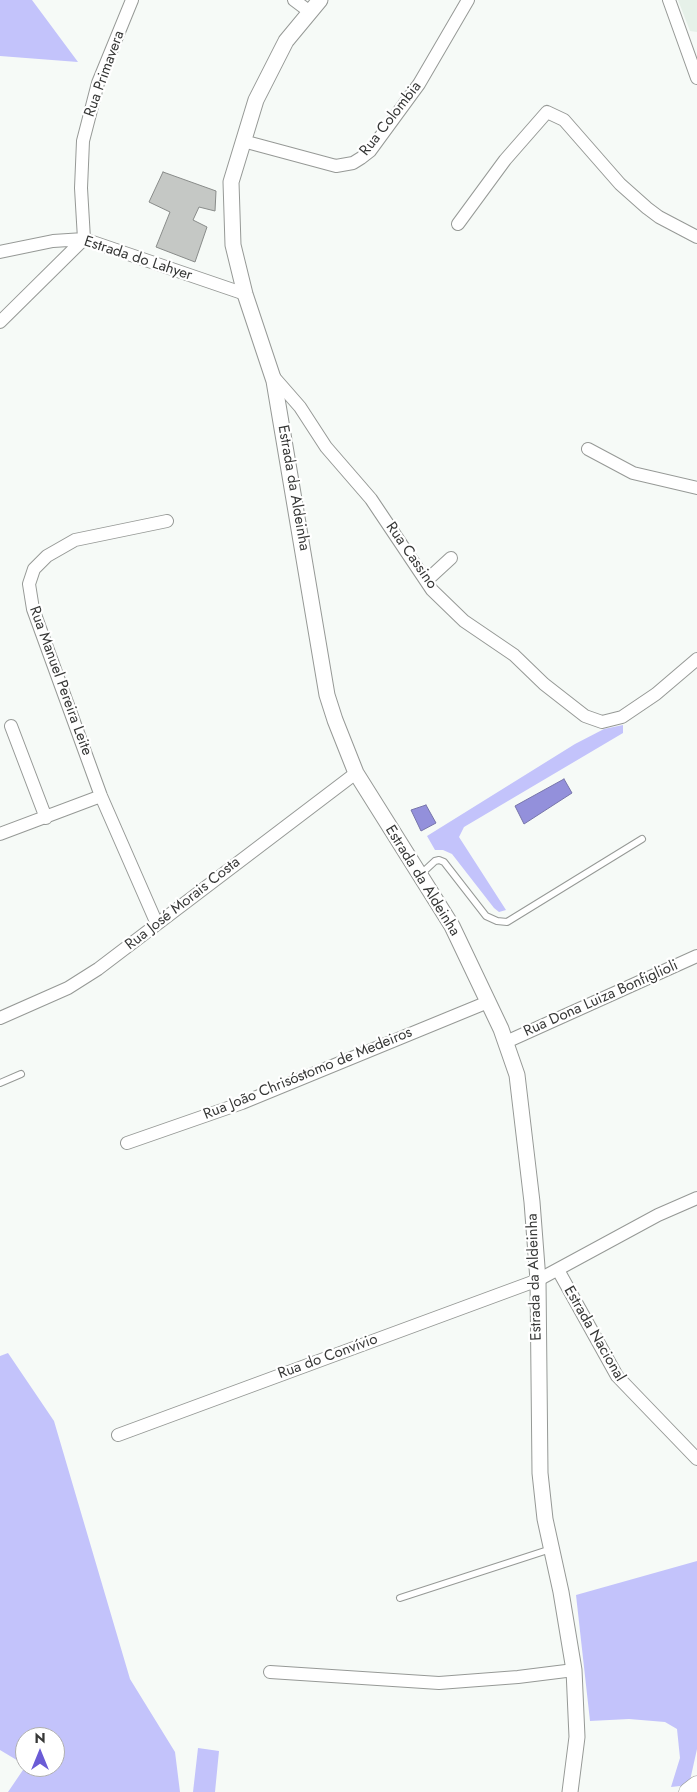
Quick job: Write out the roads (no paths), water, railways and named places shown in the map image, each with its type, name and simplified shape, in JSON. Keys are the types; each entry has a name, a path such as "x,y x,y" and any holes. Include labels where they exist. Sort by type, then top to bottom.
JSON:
{"main road":[{"path":"688,1792 697,1785"}],"street":[{"name":"Rua Primavera","path":"84,239 81,188 83,141 98,83 132,0"},
{"path":"294,0 310,12"},
{"name":"Estrada da Aldeinha","path":"320,0 286,41 256,100 231,182 233,245 245,294 272,375 301,531 327,696 356,773 452,926 506,1042 517,1075 532,1202 538,1280 540,1472 574,1670 577,1736 570,1792"},
{"name":"Rua Colombia","path":"243,141 336,166 353,163 361,158 370,151 419,84 468,0"},
{"path":"669,0 697,78"},
{"path":"458,224 505,160 547,112 564,120 620,184 647,208 658,217 697,237"},
{"name":"Estrada do Lahyer","path":"0,252 52,241 84,239 245,294"},
{"path":"0,322 84,239"},
{"name":"Rua Cassino","path":"272,375 300,407 326,447 371,499 426,581 464,621 514,655 544,684 585,716 594,720 612,721 622,717 656,694 697,659"},
{"path":"588,449 633,473 697,488"},
{"name":"Rua Manuel Pereira Leite","path":"158,924 101,796 33,609 29,584 34,569 47,556 75,540 167,521"},
{"path":"426,581 452,558"},
{"path":"11,726 46,818"},
{"name":"Rua José Morais Costa","path":"0,1018 68,988 98,969 356,773"},
{"path":"0,834 101,796"},
{"name":"Rua Dona Luiza Bonfiglioli","path":"506,1042 697,956"},
{"name":"Rua João Chrisóstomo de Medeiros","path":"127,1143 242,1103 488,1002"},
{"name":"Rua do Convívio","path":"118,1435 538,1280 658,1216 697,1198"},
{"name":"Estrada Nacional","path":"558,1270 617,1376 697,1459"},
{"path":"270,1672 439,1683 518,1677 574,1670"}],"lane":[{"path":"420,875 435,861 440,860 444,862 486,916 497,921 507,922 642,839"},
{"path":"0,1084 21,1074"},
{"path":"400,1598 552,1548"}]}
